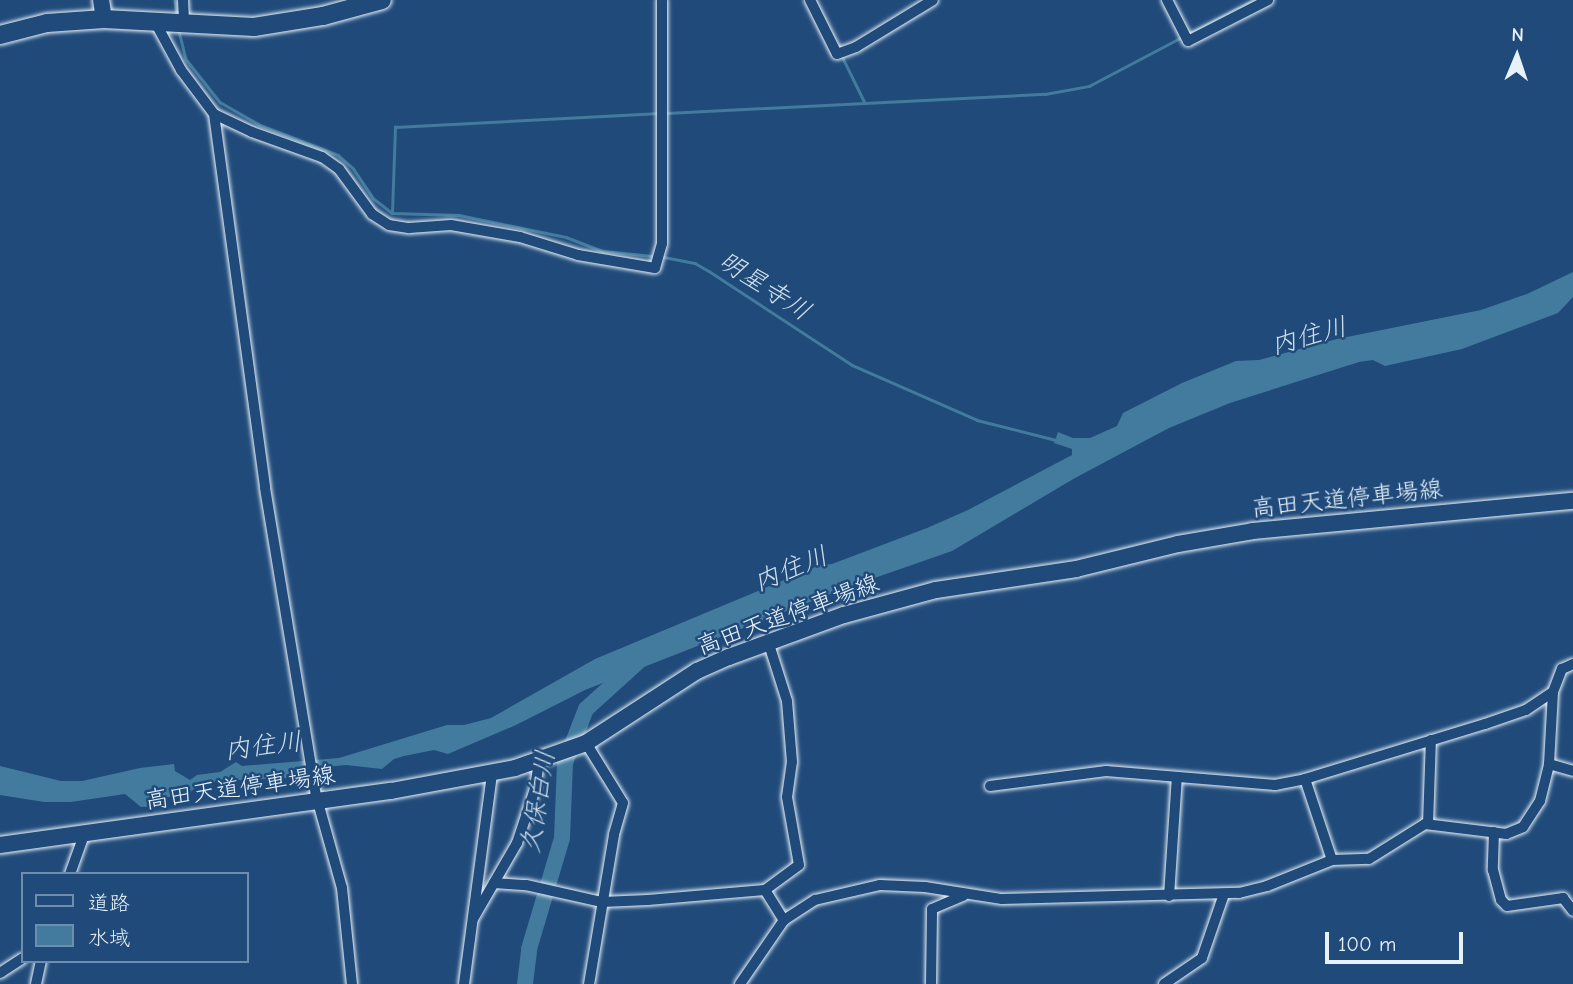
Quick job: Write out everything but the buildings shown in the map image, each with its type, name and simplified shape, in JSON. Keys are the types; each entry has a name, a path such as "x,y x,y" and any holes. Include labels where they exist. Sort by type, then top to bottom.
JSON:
{"main road":[{"path":"100,0 104,19"},
{"path":"0,35 47,23 104,19 254,27 323,16 382,0"},
{"name":"高田天道停車場線","path":"0,845 492,773 539,761 586,743 697,671 768,641 906,597 965,585 1076,569 1216,536 1331,522 1573,501"}],"street":[{"path":"183,0 168,21 181,70 214,114 252,132 323,157 339,169 372,214 389,225 409,228 451,225 520,237 578,255 655,268 662,244 662,0"},
{"path":"810,0 837,54 856,47 933,0"},
{"path":"1167,0 1188,41 1268,0"},
{"path":"214,114 265,488 317,798 342,888 352,984"},
{"path":"494,883 526,885 602,902 765,890 799,864 786,797 792,762 787,701 768,641"},
{"path":"740,984 783,920 816,900 880,885 925,887 1002,899 1224,894 1267,886 1332,860 1369,859 1428,824 1506,834 1523,827 1540,801 1549,764 1553,692 1562,669 1573,664"},
{"path":"990,786 1106,771 1265,785 1305,779 1526,710 1553,692"},
{"path":"1428,824 1431,740"},
{"path":"586,743 623,803 602,902 589,984"},
{"path":"471,921 517,843 535,789 539,761"},
{"path":"1549,764 1573,771"},
{"path":"464,984 492,773"},
{"path":"1168,896 1177,777"},
{"path":"1305,779 1332,860"},
{"path":"71,872 85,832"},
{"path":"1494,832 1493,870 1501,900 1507,906 1563,898 1573,911"},
{"path":"765,890 783,920"},
{"path":"1164,984 1202,958 1224,894"},
{"path":"931,984 932,909 965,895"},
{"path":"0,973 21,959"},
{"path":"36,984 41,963"}],"water":[{"path":"1573,272 1573,297 1558,313 1462,349 1385,366 1373,360 1359,362 1230,403 1169,428 1075,478 952,551 843,589 585,690 516,725 448,754 434,750 404,756 394,759 382,769 346,765 306,769 303,774 286,778 217,781 196,787 187,795 160,798 159,806 141,807 125,794 71,802 44,802 0,795 0,766 61,781 82,781 140,768 174,764 175,771 190,780 197,775 220,772 236,762 242,766 339,758 447,725 464,725 491,718 595,659 820,565 832,564 968,510 1072,455 1072,449 1054,443 1058,432 1073,438 1090,438 1117,426 1123,413 1182,383 1236,361 1259,360 1337,339 1481,310 1527,294"}],"waterway":[{"path":"175,0 177,17"},
{"path":"1188,34 1254,0"},
{"path":"179,31 186,59 220,102 260,125 338,155 353,168 373,198 392,213"},
{"path":"667,113 1045,94 1089,86 1182,37"},
{"path":"842,56 865,103"},
{"path":"392,213 395,127 660,113"},
{"name":"明星寺川","path":"392,213 459,215 566,237 603,251 653,256"},
{"name":"明星寺川","path":"664,257 695,263 709,271 852,365 977,420 1056,440"},
{"name":"久保白川","path":"525,984 529,949 562,838 565,763 586,709 638,662"}],"water label":[{"name":"内住川","path":"1309,337"},
{"name":"内住川","path":"791,570"},
{"name":"内住川","path":"263,747"}]}
